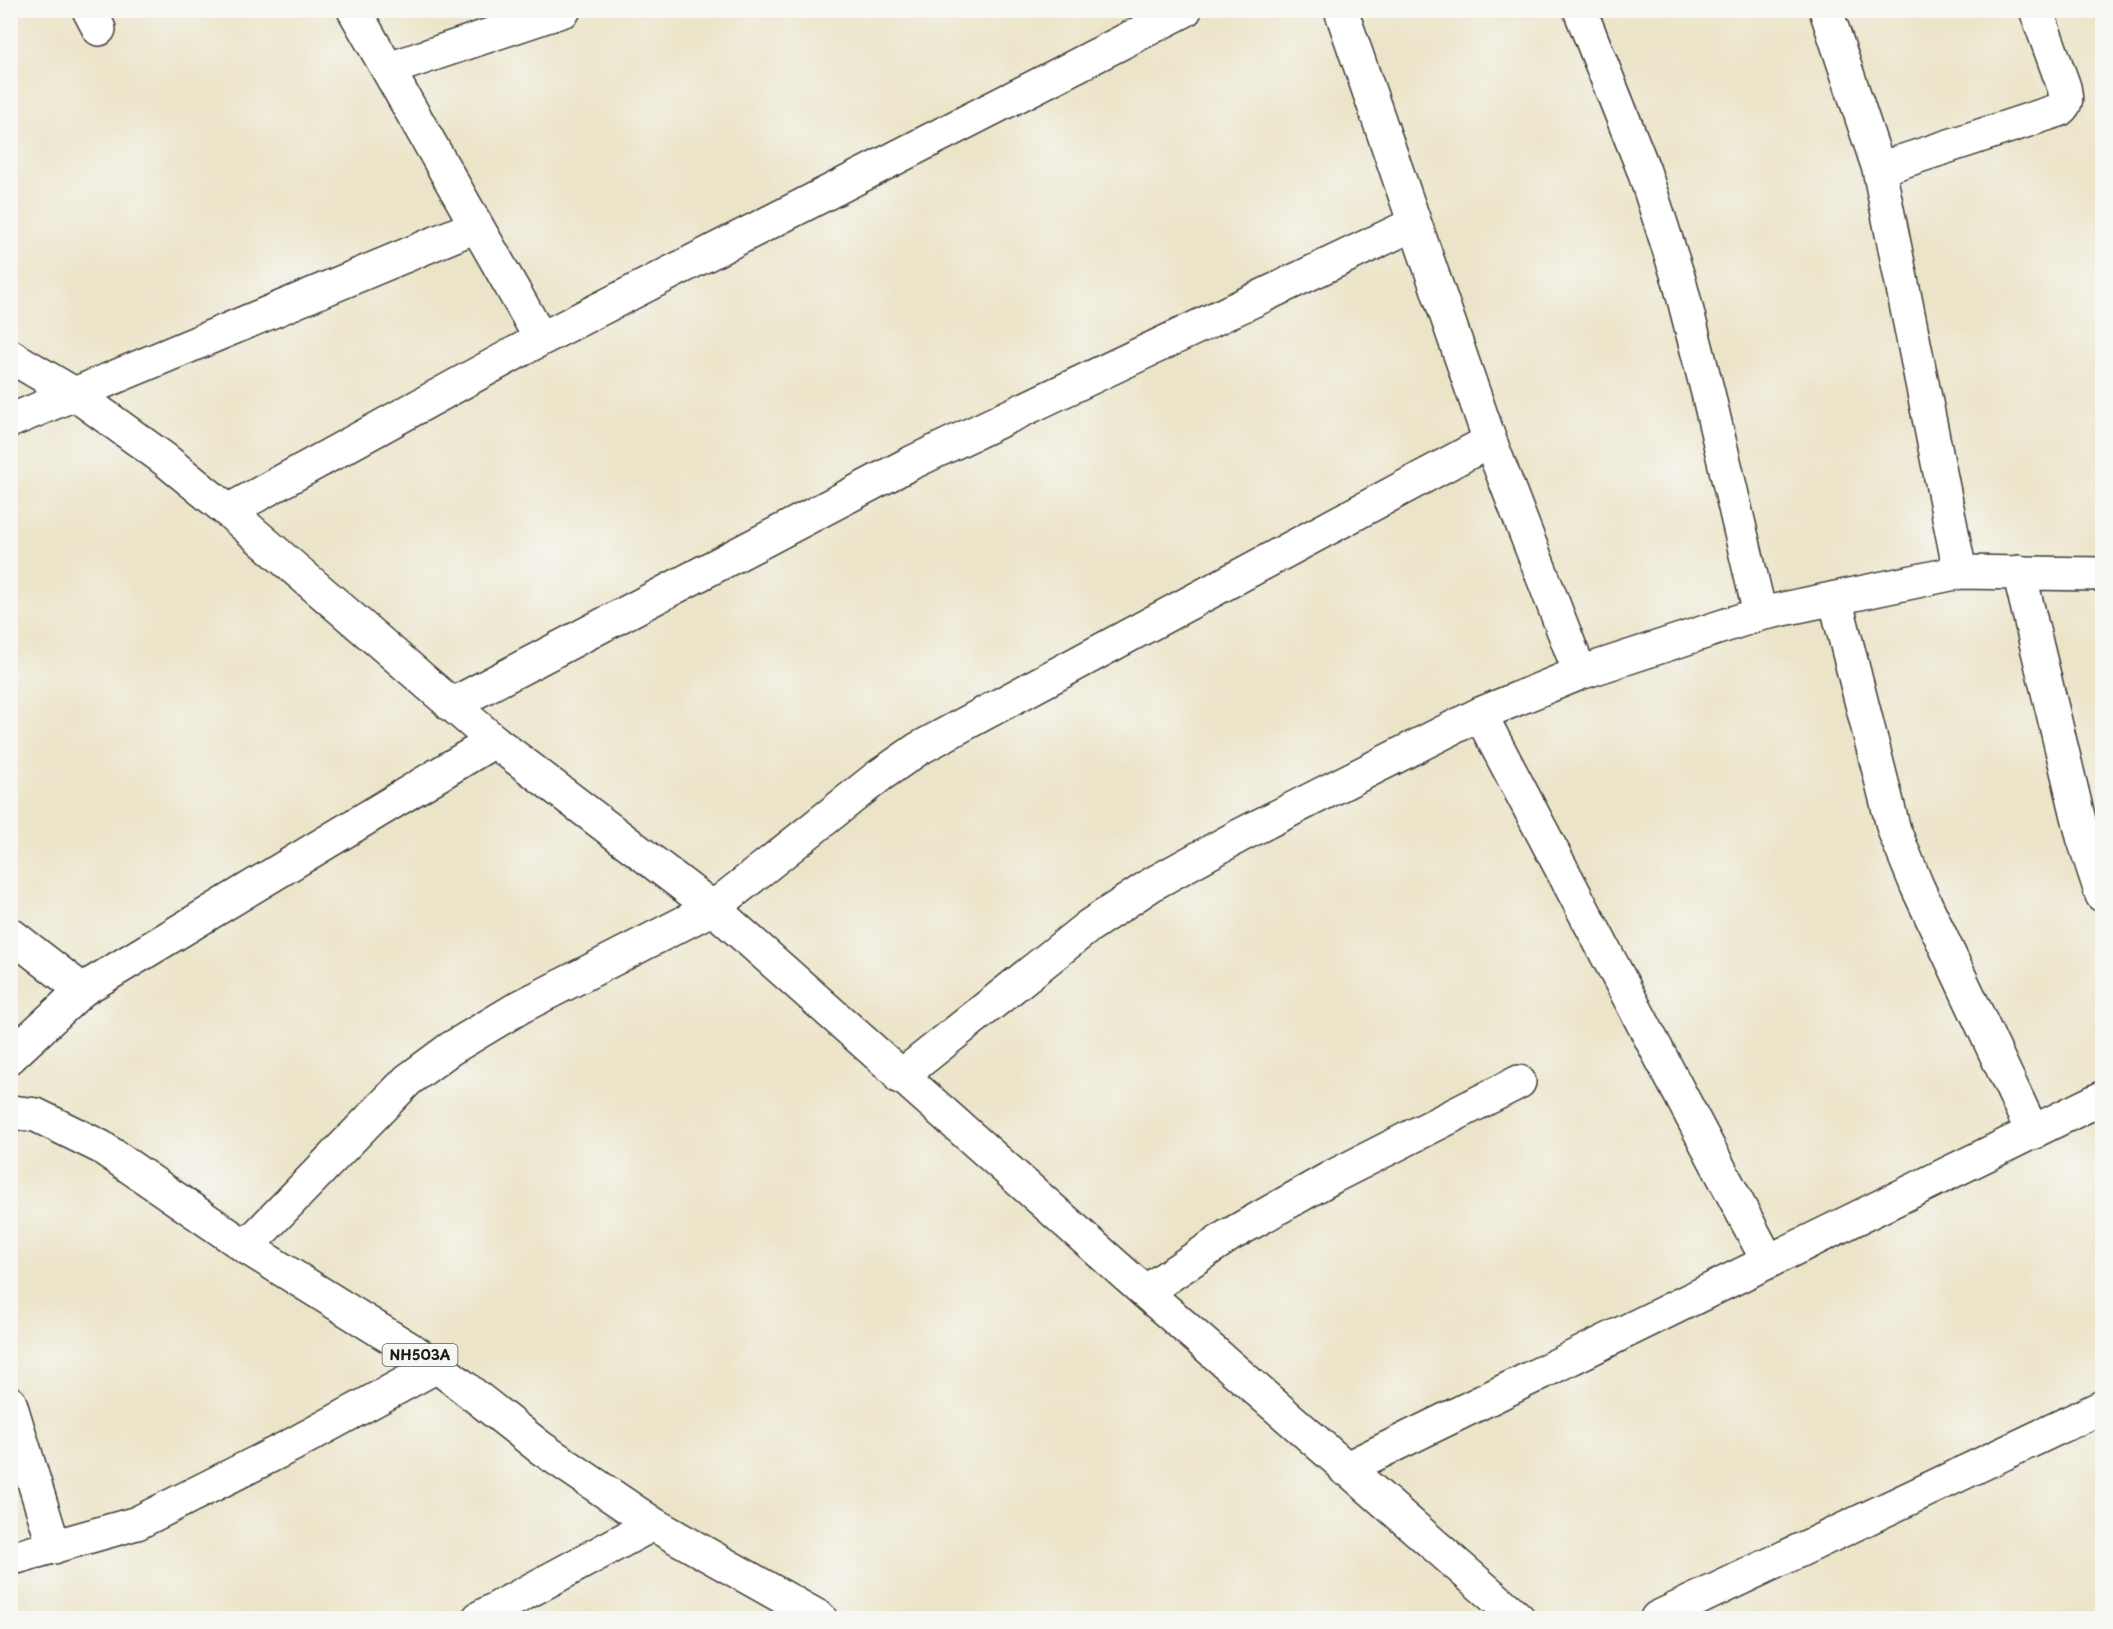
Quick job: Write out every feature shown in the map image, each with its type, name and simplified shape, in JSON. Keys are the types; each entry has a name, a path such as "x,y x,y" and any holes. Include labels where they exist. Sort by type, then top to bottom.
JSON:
{"main road":[{"path":"354,10 540,339"},
{"path":"389,69 564,10"},
{"path":"228,511 540,339 1185,10"},
{"path":"1341,10 1490,441 1580,673"},
{"path":"1580,10 1644,171 1679,280 1760,614"},
{"path":"1826,10 1880,169 1960,572"},
{"path":"1880,169 2059,110 2065,105 2064,87 2036,10"},
{"path":"451,705 911,463 1414,224"},
{"path":"10,421 476,226"},
{"path":"10,356 76,395 163,458 228,511 494,741 713,908 900,1077 1345,1469 1518,1618"},
{"path":"246,1247 408,1080 450,1049 520,1008 713,908 879,776 918,749 1490,441"},
{"path":"900,1077 1089,926 1154,883 1241,835 1480,714 1580,673 1760,614 1960,572 2103,574"},
{"path":"2019,572 2093,834 2103,895"},
{"path":"1835,598 1894,830 1917,886 2033,1133"},
{"path":"1480,714 1768,1261"},
{"path":"10,1057 82,990 494,741"},
{"path":"10,934 82,990"},
{"path":"1144,1292 1228,1236 1334,1176 1520,1082"},
{"path":"1345,1469 2103,1098"},
{"name":"NH503A","path":"10,1112 36,1115 102,1147 246,1247 437,1366 540,1448 653,1524 820,1618"},
{"path":"10,1559 137,1522 292,1445 437,1366"},
{"path":"10,1403 54,1547"},
{"path":"1657,1618 2103,1407"},
{"path":"479,1618 653,1524"}]}
